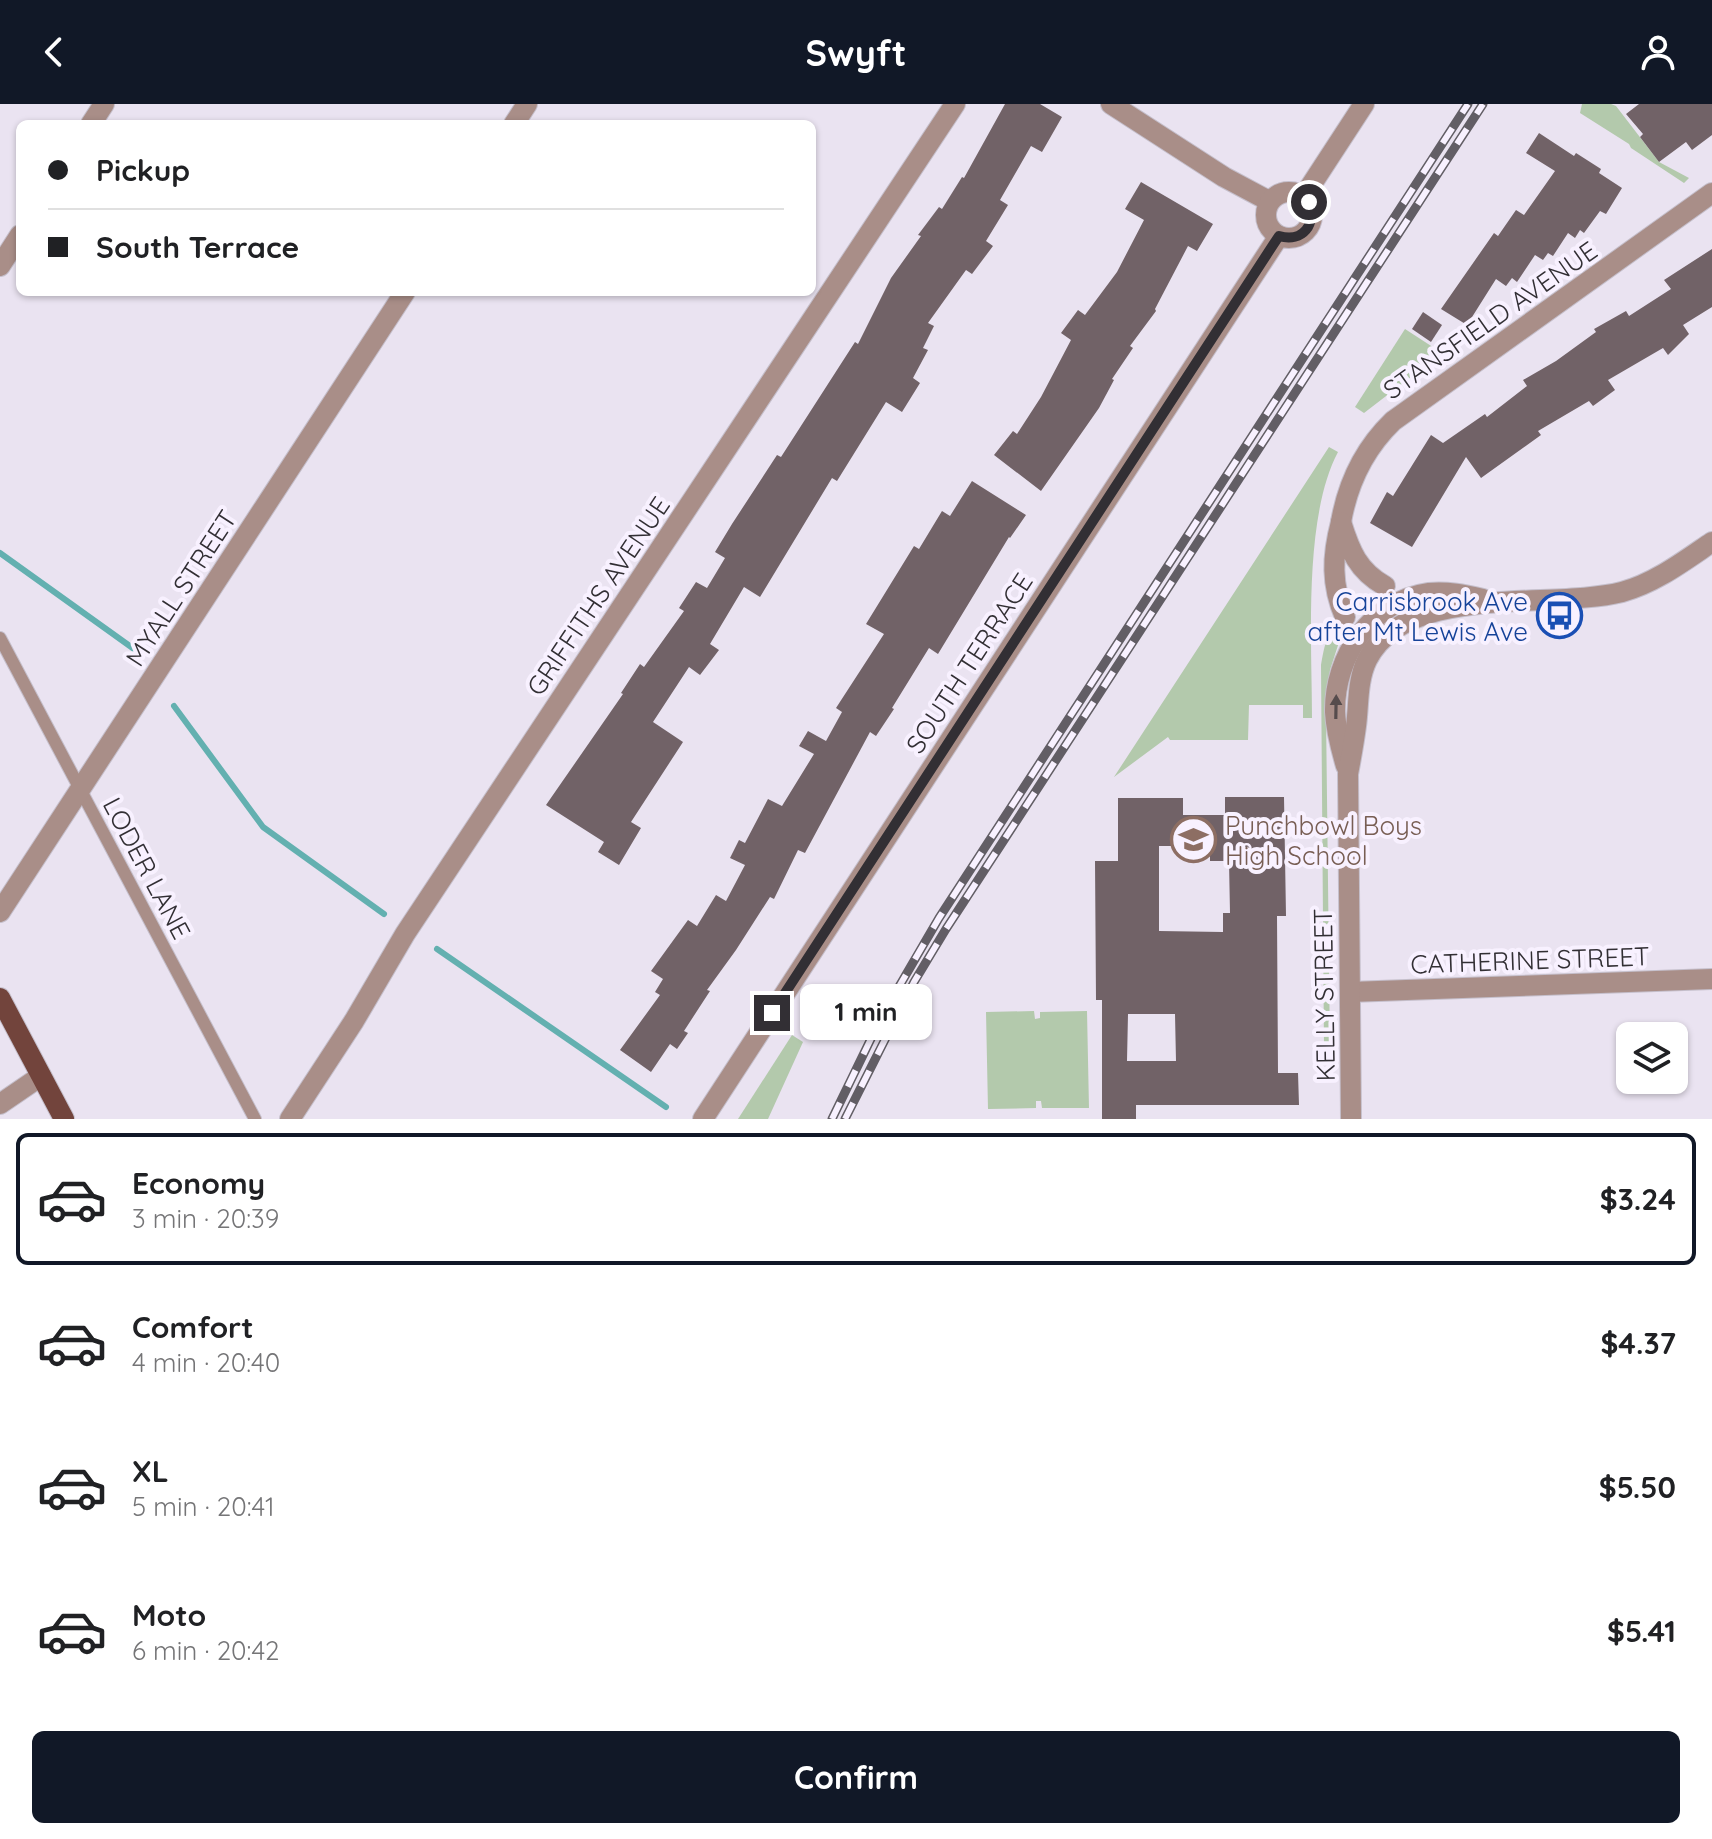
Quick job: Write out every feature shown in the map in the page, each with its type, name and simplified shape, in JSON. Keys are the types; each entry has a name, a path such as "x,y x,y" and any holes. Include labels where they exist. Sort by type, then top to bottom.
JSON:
{"main road":[{"path":"0,998 64,1119"}],"street":[{"name":"GRIFFITHS AVENUE","path":"290,1119 354,1021 405,934 955,104"},
{"path":"1111,104 1224,177 1269,201"},
{"path":"1304,196 1364,104"},
{"path":"1289,191 1304,196 1309,202 1312,217 1307,230 1294,238 1272,232 1265,217 1269,201 1289,191"},
{"name":"STANSFIELD AVENUE","path":"1345,617 1333,570 1334,547 1346,497 1363,457 1378,435 1393,421 1712,193"},
{"name":"SOUTH TERRACE","path":"703,1119 1279,236"},
{"path":"0,266 16,241"},
{"name":"MYALL STREET","path":"0,912 402,296"},
{"path":"1341,522 1348,547 1358,566 1385,586"},
{"path":"1490,601 1577,599 1625,591 1665,574 1711,544"},
{"name":"KELLY STREET","path":"1348,774 1337,733 1336,694 1340,673 1354,642 1385,610 1413,597 1453,593 1490,601"},
{"name":"KELLY STREET","path":"1351,1119 1348,774 1359,689 1368,658 1386,636 1406,622 1418,616 1490,601"},
{"name":"CATHERINE STREET","path":"1350,992 1712,979"},
{"path":"0,1104 41,1076"}],"lane":[{"name":"LODER LANE","path":"0,638 255,1119"}],"green space":[{"path":"1582,104 1616,106 1659,162 1689,178 1684,183 1580,113"},
{"path":"1405,329 1442,353 1364,413 1355,407"},
{"path":"1329,447 1338,452 1327,479 1314,545 1312,718 1303,718 1303,705 1249,705 1248,740 1170,740 1168,737 1114,777"},
{"path":"1339,627 1341,636 1330,670 1326,714 1330,1049 1324,1048 1321,665 1328,638"},
{"path":"1034,1011 1035,1019 1040,1018 1040,1012 1087,1011 1089,1108 1042,1108 1041,1101 1036,1101 1036,1108 988,1109 986,1012"},
{"path":"792,1035 803,1042 768,1119 738,1119"}],"building":[{"path":"1005,104 1040,104 1062,117 1042,152 1031,146 1000,200 1008,205 986,241 993,246 972,274 966,270 928,323 934,326 923,348 928,350 913,378 920,383 902,412 886,402 837,481 832,478 760,597 744,587 710,644 719,650 700,675 689,667 653,722 683,742 631,822 641,828 619,865 598,852 604,842 546,805 623,694 640,664 644,667 684,611 679,608 696,582 707,588 725,558 715,552 732,524 777,455 781,457 855,342 858,344 891,278 921,236 918,235 964,178"},
{"path":"1639,104 1712,104 1712,135 1692,150 1686,142 1659,162 1640,137 1643,134 1626,114"},
{"path":"1539,133 1601,169 1599,173 1622,188 1606,214 1600,211 1584,233 1580,230 1575,238 1568,233 1553,256 1548,253 1543,260 1535,255 1517,282 1512,278 1506,286 1496,279 1467,325 1441,309 1494,233 1498,236 1516,210 1524,215 1555,171 1526,153"},
{"path":"1141,182 1213,224 1197,251 1188,246 1156,311 1130,346 1133,348 1112,379 1099,408 1041,491 994,455 1013,431 1017,434 1041,397 1071,340 1061,333 1078,310 1085,315 1117,272 1144,220 1125,209"},
{"path":"1712,249 1712,307 1683,325 1689,334 1668,355 1663,348 1608,380 1615,390 1593,406 1589,401 1538,431 1541,435 1481,478 1466,457 1412,547 1370,523 1387,492 1393,496 1431,435 1443,443 1485,414 1487,417 1527,386 1523,380 1556,361 1596,332 1594,329 1626,311 1629,316 1671,289 1664,280"},
{"path":"1423,312 1442,325 1431,342 1412,329"},
{"path":"972,481 1026,515 1009,537 938,654 929,648 876,736 870,732 805,853 798,850 774,899 770,897 707,990 710,991 684,1031 688,1033 677,1049 670,1044 651,1072 620,1050 660,995 655,992 663,979 651,971 688,920 697,926 716,895 726,901 745,865 730,858 739,840 745,843 768,799 782,806 814,754 799,746 808,731 826,741 842,712 836,708 884,634 866,624 914,546 919,549 942,511 950,516"},
{"path":"1225,797 1284,797 1286,916 1277,916 1278,1073 1298,1073 1299,1105 1136,1105 1136,1119 1102,1119 1102,1000 1096,1000 1095,861 1118,861 1118,798 1183,798 1183,815 1225,815","holes":["1159,846 1210,846 1210,861 1229,861 1230,913 1223,913 1223,932 1159,931","1128,1014 1175,1014 1176,1061 1127,1061"]}],"waterway":[{"path":"0,553 134,649"},
{"path":"174,706 263,827 384,914"},
{"path":"437,949 666,1107"}],"railway":[{"path":"832,1119 883,1014 939,918 1468,104"},
{"path":"845,1119 914,982 946,929 1483,104"}],"place":[{"name":"Carrisbrook Ave after Mt Lewis Ave","path":"1559,616"},
{"name":"Punchbowl Boys High School","path":"1194,840"}],"route":[{"path":"772,1013 1279,236 1301,236 1311,224 1309,202"}]}
